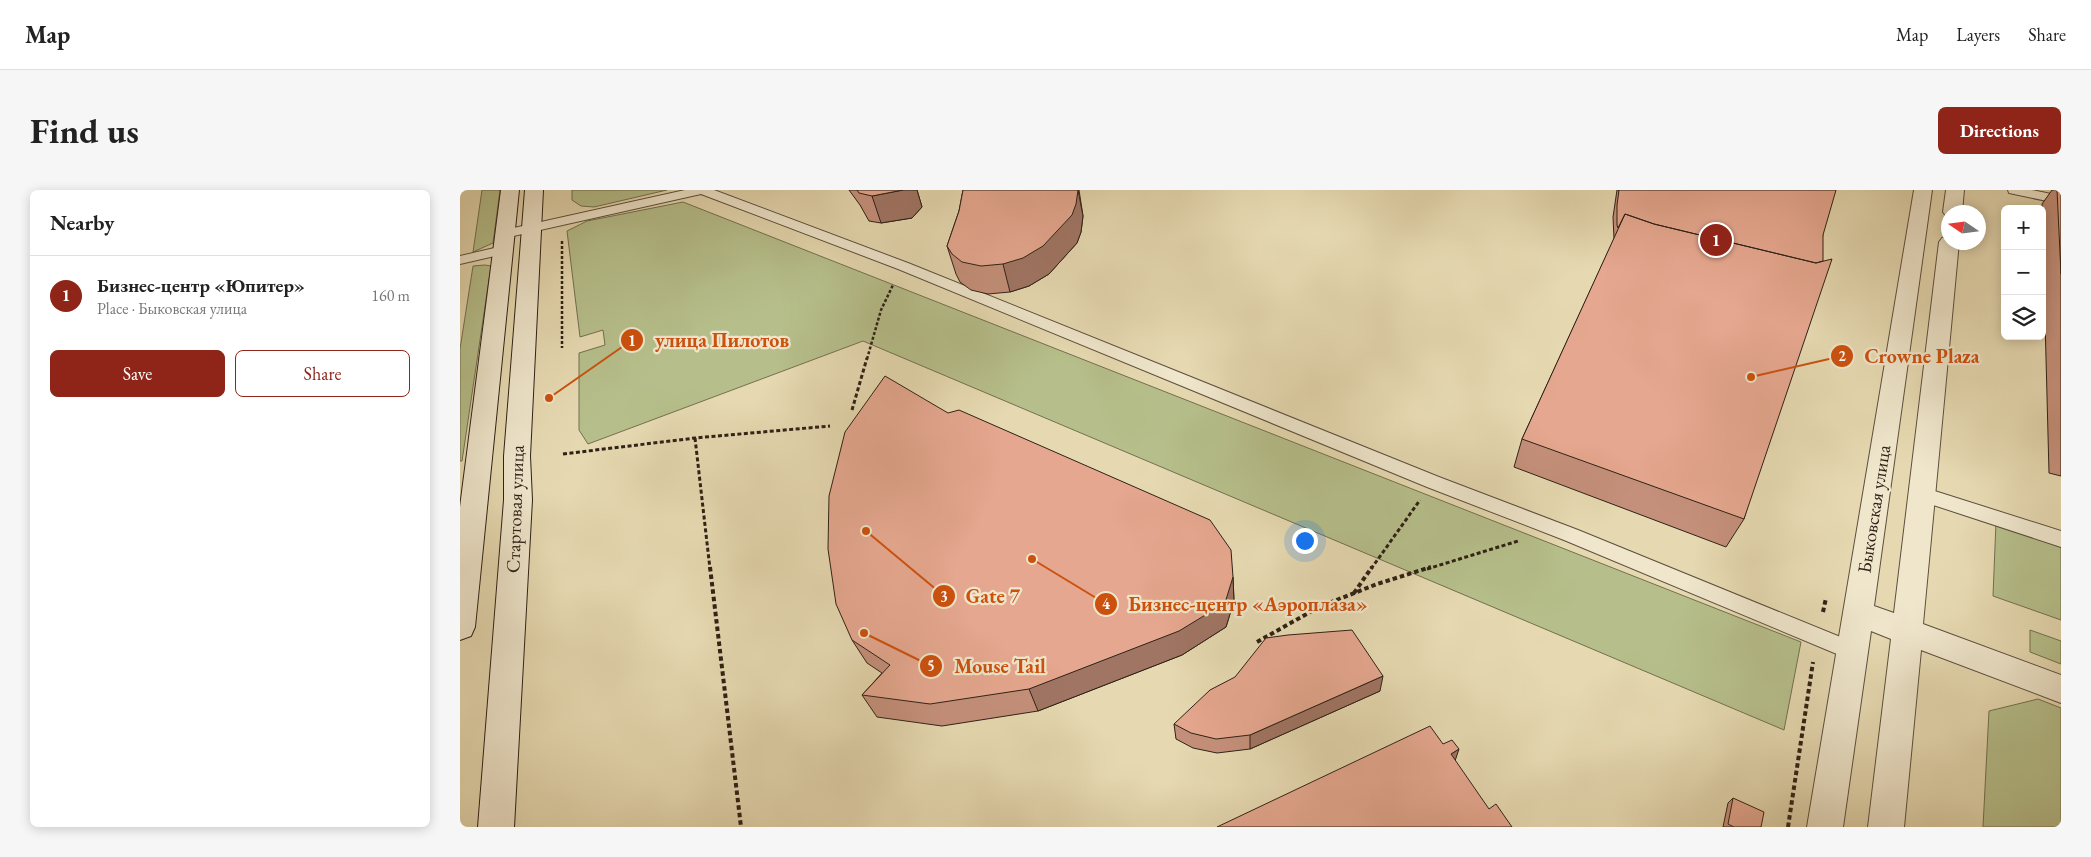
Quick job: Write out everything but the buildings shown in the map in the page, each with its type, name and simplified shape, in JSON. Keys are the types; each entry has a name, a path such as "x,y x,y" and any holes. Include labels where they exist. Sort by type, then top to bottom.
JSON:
{"street":[{"name":"Стартовая улица","path":"460,627 466,518 510,190"},
{"name":"Стартовая улица","path":"496,827 518,500 517,456 534,190"},
{"name":"Быковская улица","path":"1825,827 1923,190"},
{"path":"1953,205 1955,190"},
{"path":"1886,827 1948,250"},
{"path":"466,518 518,500"},
{"path":"1858,612 2061,689"}],"lane":[{"path":"460,260 504,242 531,228 702,190 903,266 1852,651"},
{"path":"2014,190 2061,200"},
{"path":"1922,494 2061,539"}],"path":[{"path":"562,221 562,348"},
{"path":"852,410 881,310 903,266"},
{"path":"563,454 695,438 830,426"},
{"path":"695,438 741,827"},
{"path":"1353,594 1433,482"},
{"path":"1256,642 1319,607 1385,581 1494,547 1560,531"},
{"path":"1788,827 1817,637 1828,589"}],"green space":[{"path":"482,190 500,190 493,243 473,252"},
{"path":"572,190 667,190 594,207 581,206 572,200"},
{"path":"683,202 1801,642 1784,730 863,341 588,444 579,430 579,353 605,345 603,330 580,337 567,231 587,221"},
{"path":"473,266 491,266 462,461 460,461 460,349"},
{"path":"1996,522 2061,543 2061,620 1993,596"},
{"path":"2030,630 2061,641 2061,664 2030,652"},
{"path":"2038,699 2061,708 2061,827 1983,827 1989,711"}],"place":[{"name":"Бизнес-центр «Юпитер»","path":"1716,240"},
{"name":"Crowne Plaza","path":"1751,377"},
{"name":"улица Пилотов","path":"549,398"},
{"name":"Gate 7","path":"866,531"},
{"name":"Бизнес-центр «Аэроплаза»","path":"1032,559"},
{"name":"Mouse Tail","path":"864,633"}]}
